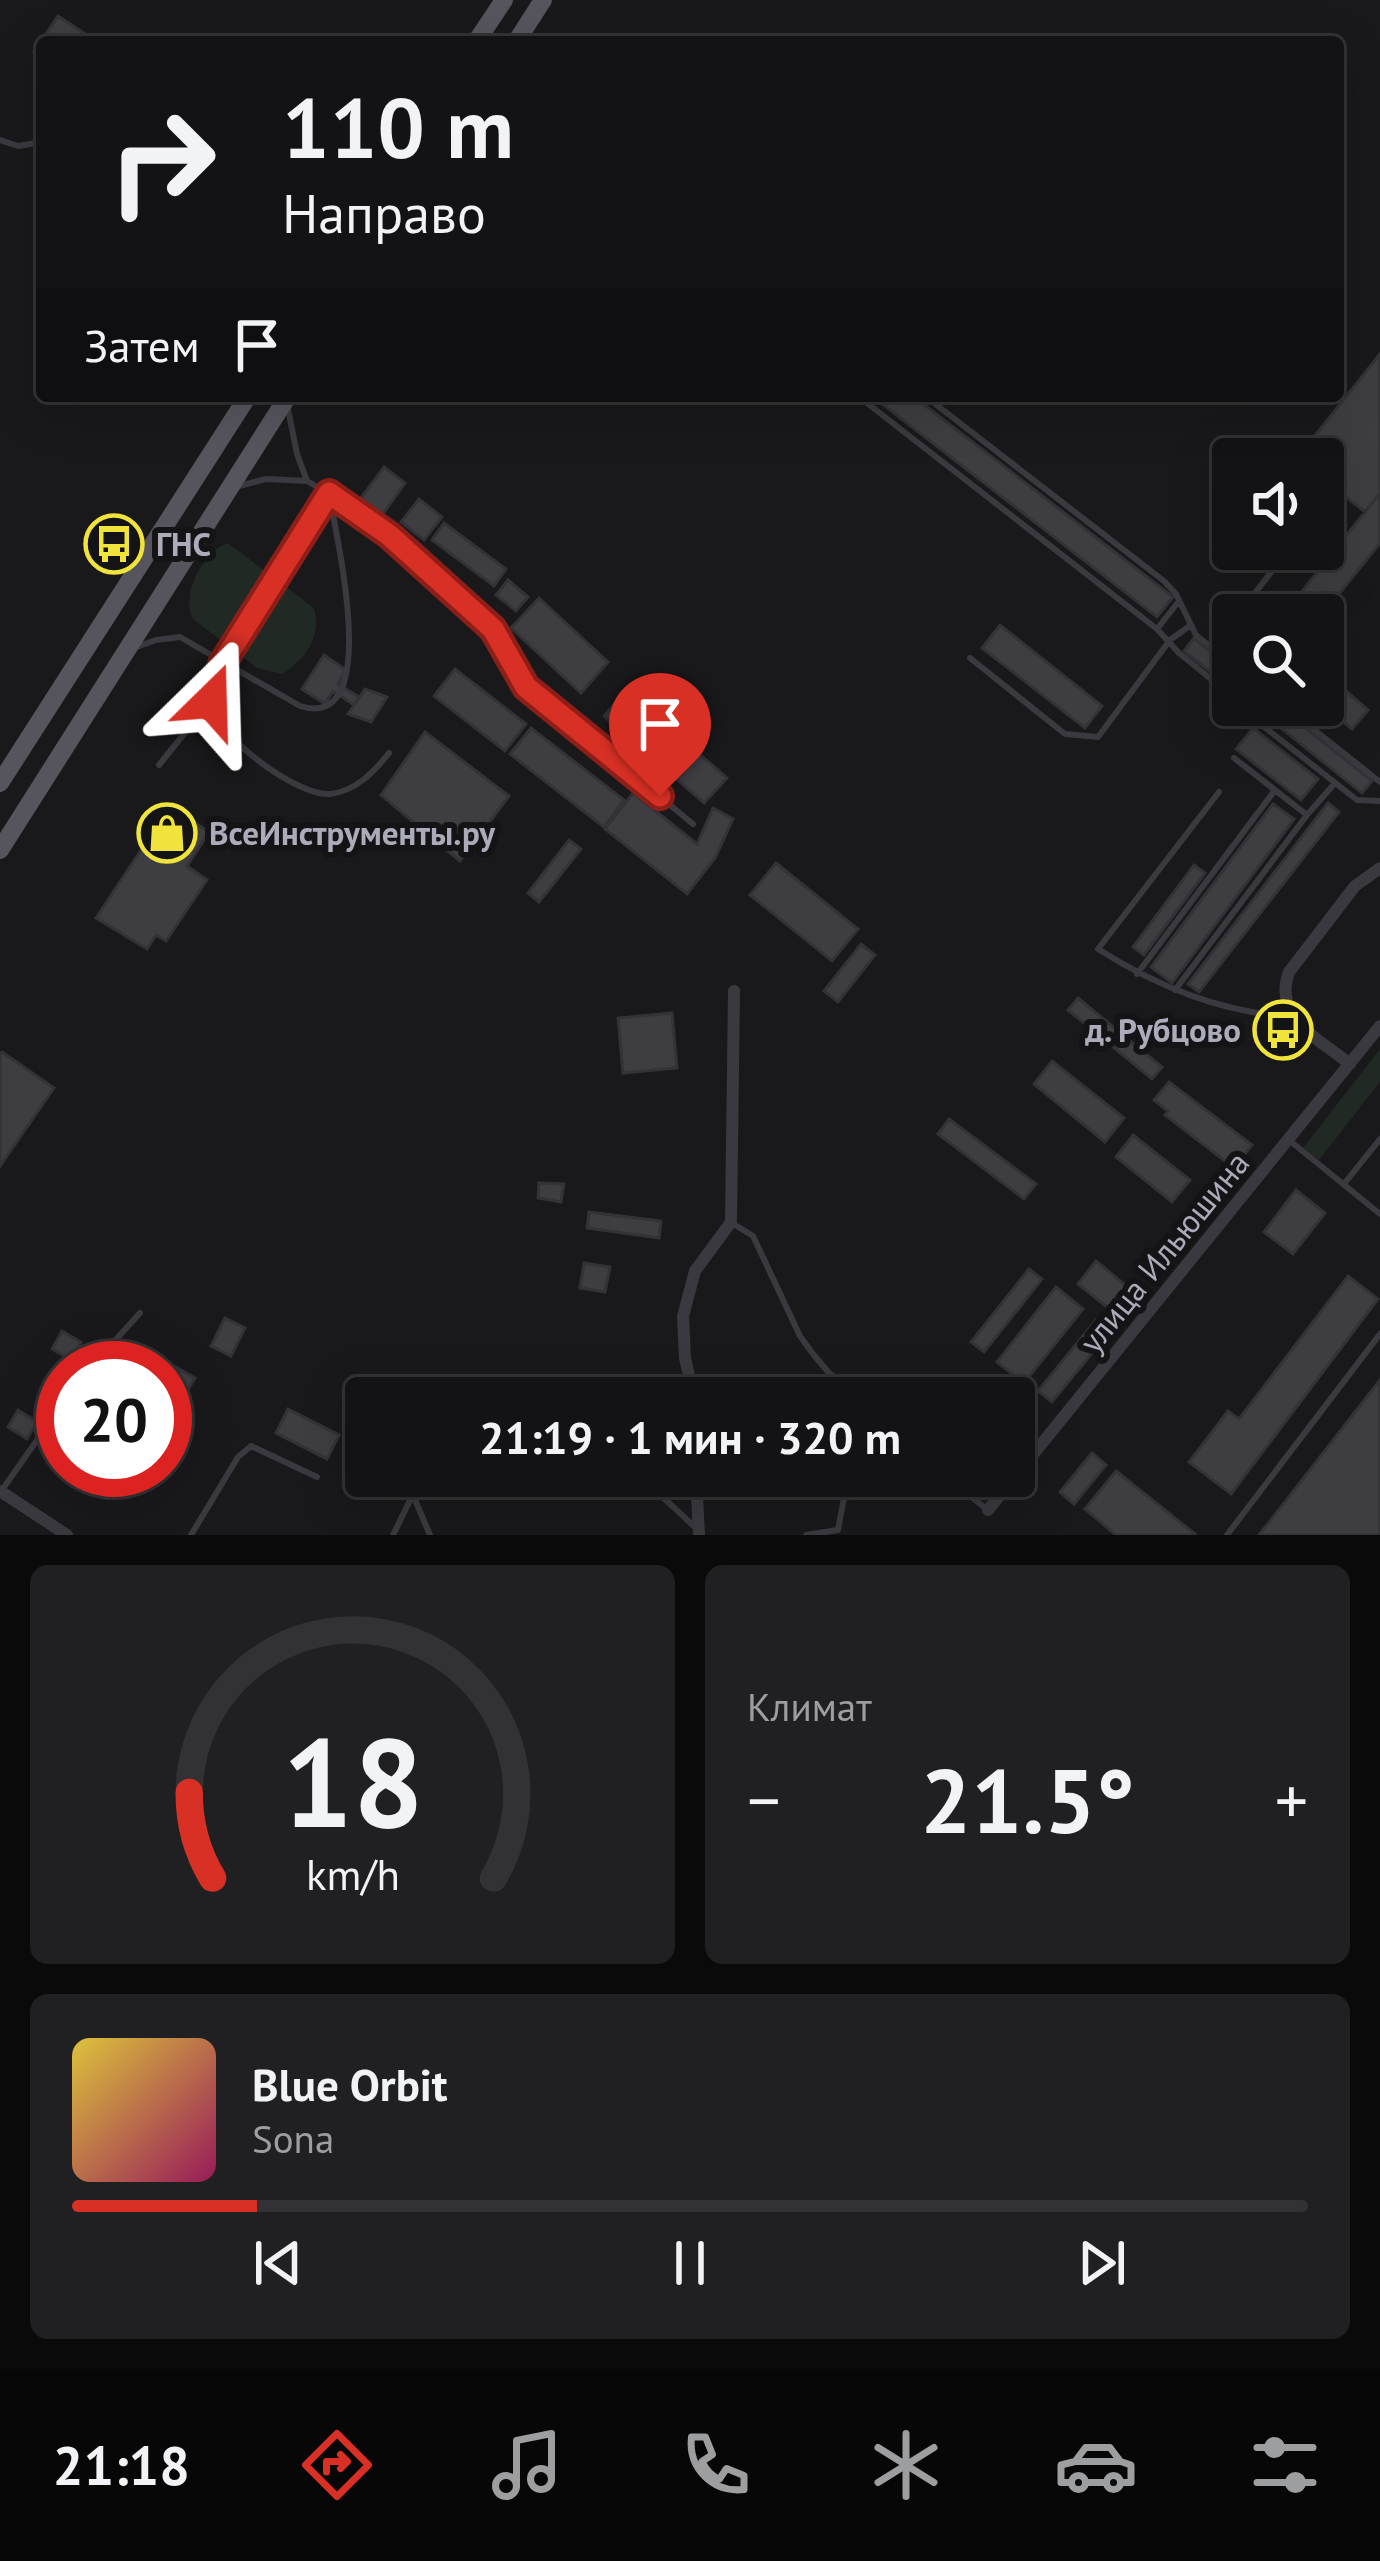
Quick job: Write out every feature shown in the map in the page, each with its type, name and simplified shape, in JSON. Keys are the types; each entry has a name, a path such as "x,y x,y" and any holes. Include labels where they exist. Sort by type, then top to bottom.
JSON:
{"main road":[{"path":"480,36 504,0"},
{"path":"520,36 543,0"},
{"path":"0,783 244,402"},
{"path":"0,850 284,402"}],"street":[{"path":"1350,1064 1292,1017 1283,988 1289,972 1355,886 1380,868"},
{"path":"689,1377 683,1316 695,1270 731,1222 734,991"},
{"name":"улица Ильюшина","path":"988,1510 1380,1026"},
{"path":"0,1492 67,1535"},
{"path":"696,1497 699,1533"}],"lane":[{"path":"0,140 18,146 36,143"},
{"path":"289,402 291,431 307,481"},
{"path":"867,402 1157,629 1212,680"},
{"path":"933,402 1164,581 1196,635 1212,648"},
{"path":"227,492 266,479 307,481 389,535 493,629 526,687 693,824"},
{"path":"126,652 156,640 180,638 314,711 328,705 346,682 352,653 329,493"},
{"path":"159,765 211,701 222,664 329,493"},
{"path":"1253,594 1272,570"},
{"path":"1157,629 1179,601"},
{"path":"970,658 1065,734 1098,736 1170,640 1191,626"},
{"path":"211,701 216,721 232,740 298,786 327,795 372,774 389,753"},
{"path":"1263,726 1357,800 1380,801"},
{"path":"1309,726 1380,782"},
{"path":"1234,758 1307,814"},
{"path":"1174,990 1307,814 1336,783"},
{"path":"1137,974 1276,790"},
{"path":"1219,793 1098,949 1174,990 1248,1014 1292,1017"},
{"path":"1344,1184 1380,1138"},
{"path":"1289,1140 1380,1214"},
{"path":"731,1222 753,1237 800,1336 835,1377"},
{"path":"114,1341 140,1313"},
{"path":"1227,1535 1380,1334"},
{"path":"0,1492 36,1441"},
{"path":"191,1535 238,1457 251,1445 317,1477"},
{"path":"393,1535 412,1497"},
{"path":"414,1497 430,1535"},
{"path":"662,1497 699,1533"},
{"path":"806,1535 838,1530 844,1498 849,1497"},
{"path":"971,1497 988,1510"}],"shaded area":[{"path":"228,543 314,608 316,628 310,646 282,674 257,668 193,619 189,598 196,575 210,555"},
{"path":"1380,1049 1380,1082 1319,1160 1303,1148"}],"building":[{"path":"58,16 89,36 45,36"},
{"path":"1380,354 1380,493 1365,512 1344,496 1344,438 1313,438"},
{"path":"880,402 921,402 1173,597 1157,617"},
{"path":"384,467 405,483 380,518 358,502"},
{"path":"1380,493 1380,543 1339,594 1300,594 1319,570 1344,570 1344,538"},
{"path":"419,499 442,517 424,540 401,522"},
{"path":"444,523 506,569 494,586 432,540"},
{"path":"508,580 528,597 516,611 496,595"},
{"path":"539,598 608,662 581,693 511,628"},
{"path":"1000,625 1102,706 1085,728 982,648"},
{"path":"1194,638 1212,653 1212,673 1184,651"},
{"path":"324,655 346,670 338,684 359,697 354,705 333,691 325,704 302,689"},
{"path":"455,669 526,724 505,751 434,696"},
{"path":"365,689 387,697 371,722 348,714"},
{"path":"1344,689 1368,710 1352,729 1344,722"},
{"path":"626,690 727,778 704,803 604,716"},
{"path":"1278,726 1303,726 1372,781 1362,793"},
{"path":"531,728 624,800 604,827 510,754"},
{"path":"1253,728 1318,779 1301,800 1236,749"},
{"path":"425,732 509,796 460,861 381,795"},
{"path":"633,793 697,844 713,808 733,819 715,858 687,894 605,829"},
{"path":"1328,803 1339,812 1199,992 1188,984"},
{"path":"1273,804 1294,819 1172,983 1151,967"},
{"path":"170,806 209,832 187,866 207,880 166,941 156,935 147,949 96,918"},
{"path":"569,840 581,849 539,902 528,893"},
{"path":"776,863 858,929 832,961 750,895"},
{"path":"1194,865 1205,873 1144,955 1133,947"},
{"path":"861,944 875,955 838,1002 824,991"},
{"path":"1078,998 1162,1067 1152,1079 1068,1010"},
{"path":"672,1013 677,1068 623,1073 618,1018"},
{"path":"2,1052 54,1088 0,1166 0,1055"},
{"path":"1052,1061 1124,1118 1105,1142 1034,1084"},
{"path":"1169,1082 1252,1145 1234,1168 1165,1115 1168,1111 1154,1100"},
{"path":"949,1119 1036,1184 1024,1199 938,1134"},
{"path":"1133,1135 1190,1180 1172,1202 1116,1157"},
{"path":"539,1183 564,1184 561,1202 538,1198"},
{"path":"1296,1190 1325,1213 1293,1254 1264,1232"},
{"path":"589,1212 661,1221 659,1238 587,1228"},
{"path":"1096,1261 1130,1289 1112,1311 1078,1284"},
{"path":"584,1263 610,1267 605,1292 580,1288"},
{"path":"1029,1269 1042,1279 984,1352 971,1342"},
{"path":"1348,1276 1378,1299 1231,1494 1189,1462 1228,1411 1239,1419"},
{"path":"1056,1287 1083,1309 1029,1377 1016,1377 997,1362"},
{"path":"225,1318 245,1328 231,1356 211,1346"},
{"path":"1096,1320 1110,1331 1052,1402 1038,1391"},
{"path":"62,1331 79,1341 56,1341"},
{"path":"1380,1380 1380,1535 1259,1535"},
{"path":"288,1409 339,1435 327,1459 276,1433"},
{"path":"18,1410 36,1421 27,1439 8,1427"},
{"path":"1092,1453 1106,1465 1074,1504 1060,1492"},
{"path":"1116,1471 1195,1534 1116,1535 1085,1509"}],"place":[{"name":"ГНС","path":"114,544"},
{"name":"ВсеИнструменты.ру","path":"167,833"},
{"name":"д. Рубцово","path":"1283,1030"}],"route":[{"path":"211,701 222,664 329,493 389,535 493,629 526,687 660,796"}]}
